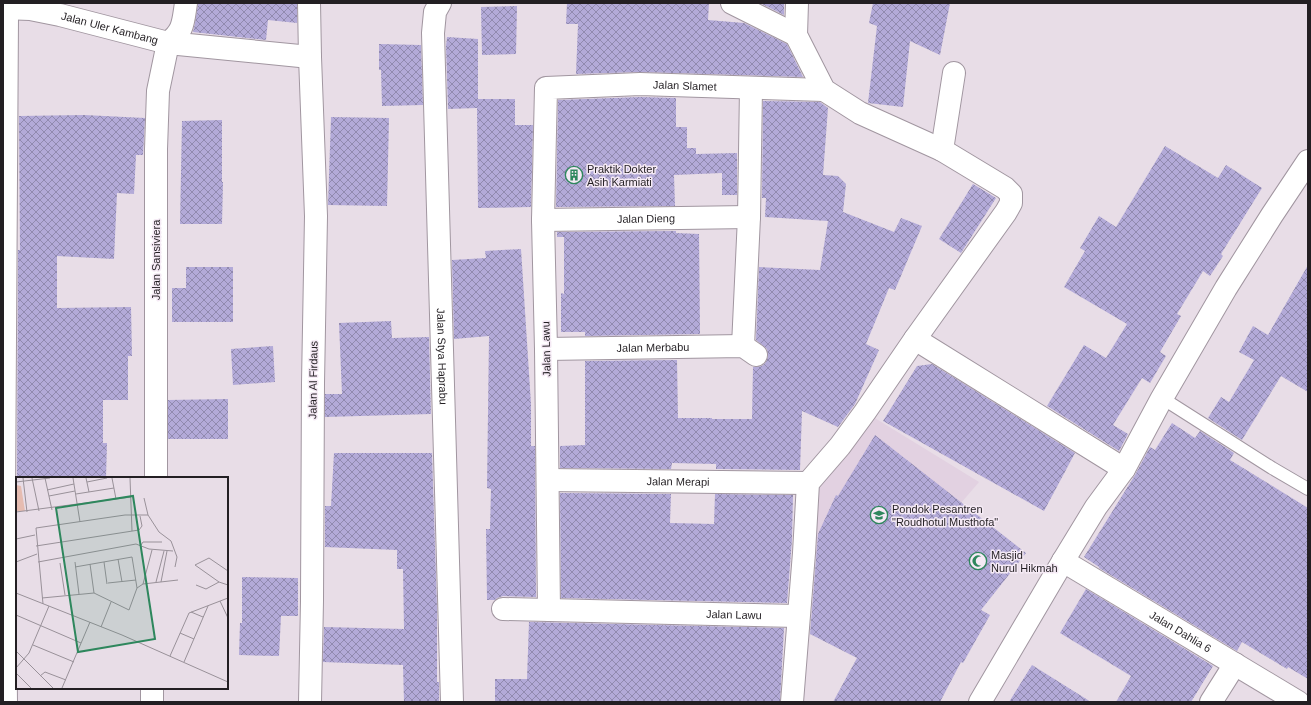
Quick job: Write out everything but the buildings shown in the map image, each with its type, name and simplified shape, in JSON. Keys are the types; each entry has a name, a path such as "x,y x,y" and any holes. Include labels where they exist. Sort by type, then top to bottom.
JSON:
{"street":[{"path":"168,43 180,32 186,3"},
{"name":"Jalan Al Firdaus","path":"310,3 310,57 316,216 310,702"},
{"path":"732,3 796,35"},
{"path":"792,702 808,483 840,446 865,412 1011,203 1012,194 1006,188 942,150 860,113 824,90 796,35 797,3"},
{"name":"Jalan Stya Haprabu","path":"438,7 433,33 452,702"},
{"name":"Jalan Uler Kambang","path":"5,12 30,9 168,43 310,57"},
{"path":"5,12 8,499 6,702"},
{"name":"Jalan Sansiviera","path":"156,477 156,135 158,91 168,43"},
{"path":"942,150 954,73"},
{"name":"Jalan Slamet","path":"546,88 640,84 824,90"},
{"name":"Jalan Lawu","path":"546,88 543,220 549,610"},
{"path":"749,217 751,88"},
{"path":"980,702 1096,507 1124,469 1162,398 1226,288 1272,215 1308,162"},
{"name":"Jalan Dieng","path":"543,220 749,217"},
{"name":"Jalan Merbabu","path":"546,349 750,351 749,217"},
{"path":"915,339 1124,469"},
{"name":"Jalan Merapi","path":"548,480 808,483"},
{"name":"Jalan Dahlia 6","path":"1063,561 1298,702"},
{"name":"Jalan Lawu","path":"503,609 798,616"},
{"path":"1211,702 1235,664"},
{"path":"152,689 152,702"}],"lane":[{"path":"1162,398 1272,468 1308,489"}],"shaded area":[{"name":"Pondok Pesantren \"Roudhotul Musthofa\"","path":"865,412 979,482 924,546 896,594 804,553 808,483"}],"place":[{"name":"Praktik Dokter Asih Karmiati","path":"574,175"},
{"name":"Pondok Pesantren \"Roudhotul Musthofa\"","path":"879,515"},
{"name":"Masjid Nurul Hikmah","path":"978,561"}]}
